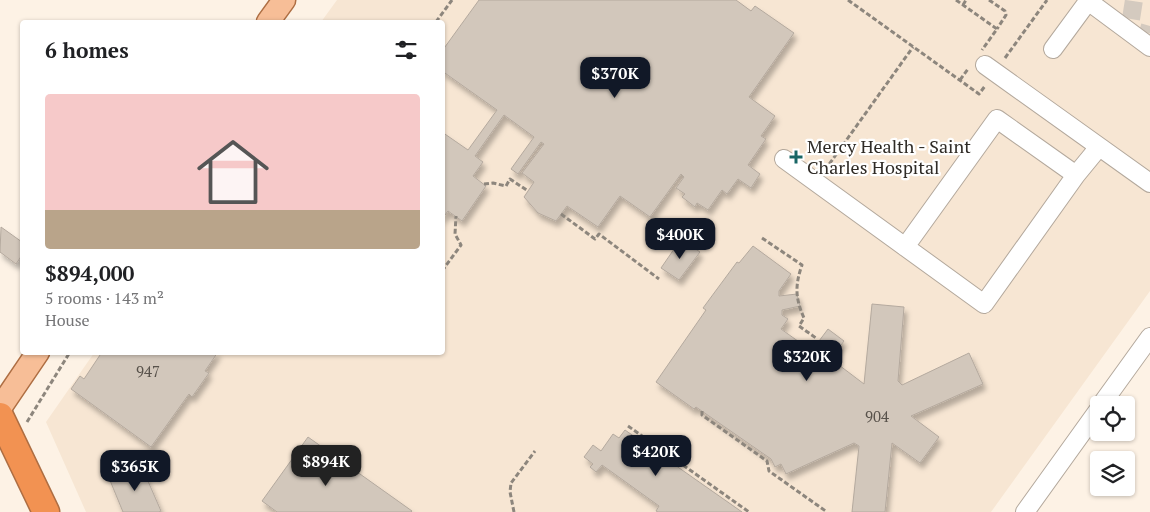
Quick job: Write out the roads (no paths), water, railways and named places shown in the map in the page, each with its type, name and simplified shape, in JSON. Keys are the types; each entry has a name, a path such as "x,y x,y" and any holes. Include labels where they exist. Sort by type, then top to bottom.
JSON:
{"highway":[{"path":"0,416 46,512"}],"main road":[{"path":"269,20 284,0"},
{"path":"0,408 36,355"}],"street":[{"path":"1053,49 1088,0 1130,25 1148,42"},
{"path":"979,61 1150,182"},
{"path":"905,247 997,119 1076,175"},
{"path":"784,159 984,304 1076,175 1099,147"},
{"path":"1107,396 1150,337"},
{"path":"1025,512 1090,422"}],"tunnel":[{"path":"1131,19 1134,0"},
{"path":"1148,33 1150,26"}],"place":[{"name":"Mercy Health - Saint Charles Hospital","path":"796,157"}]}
